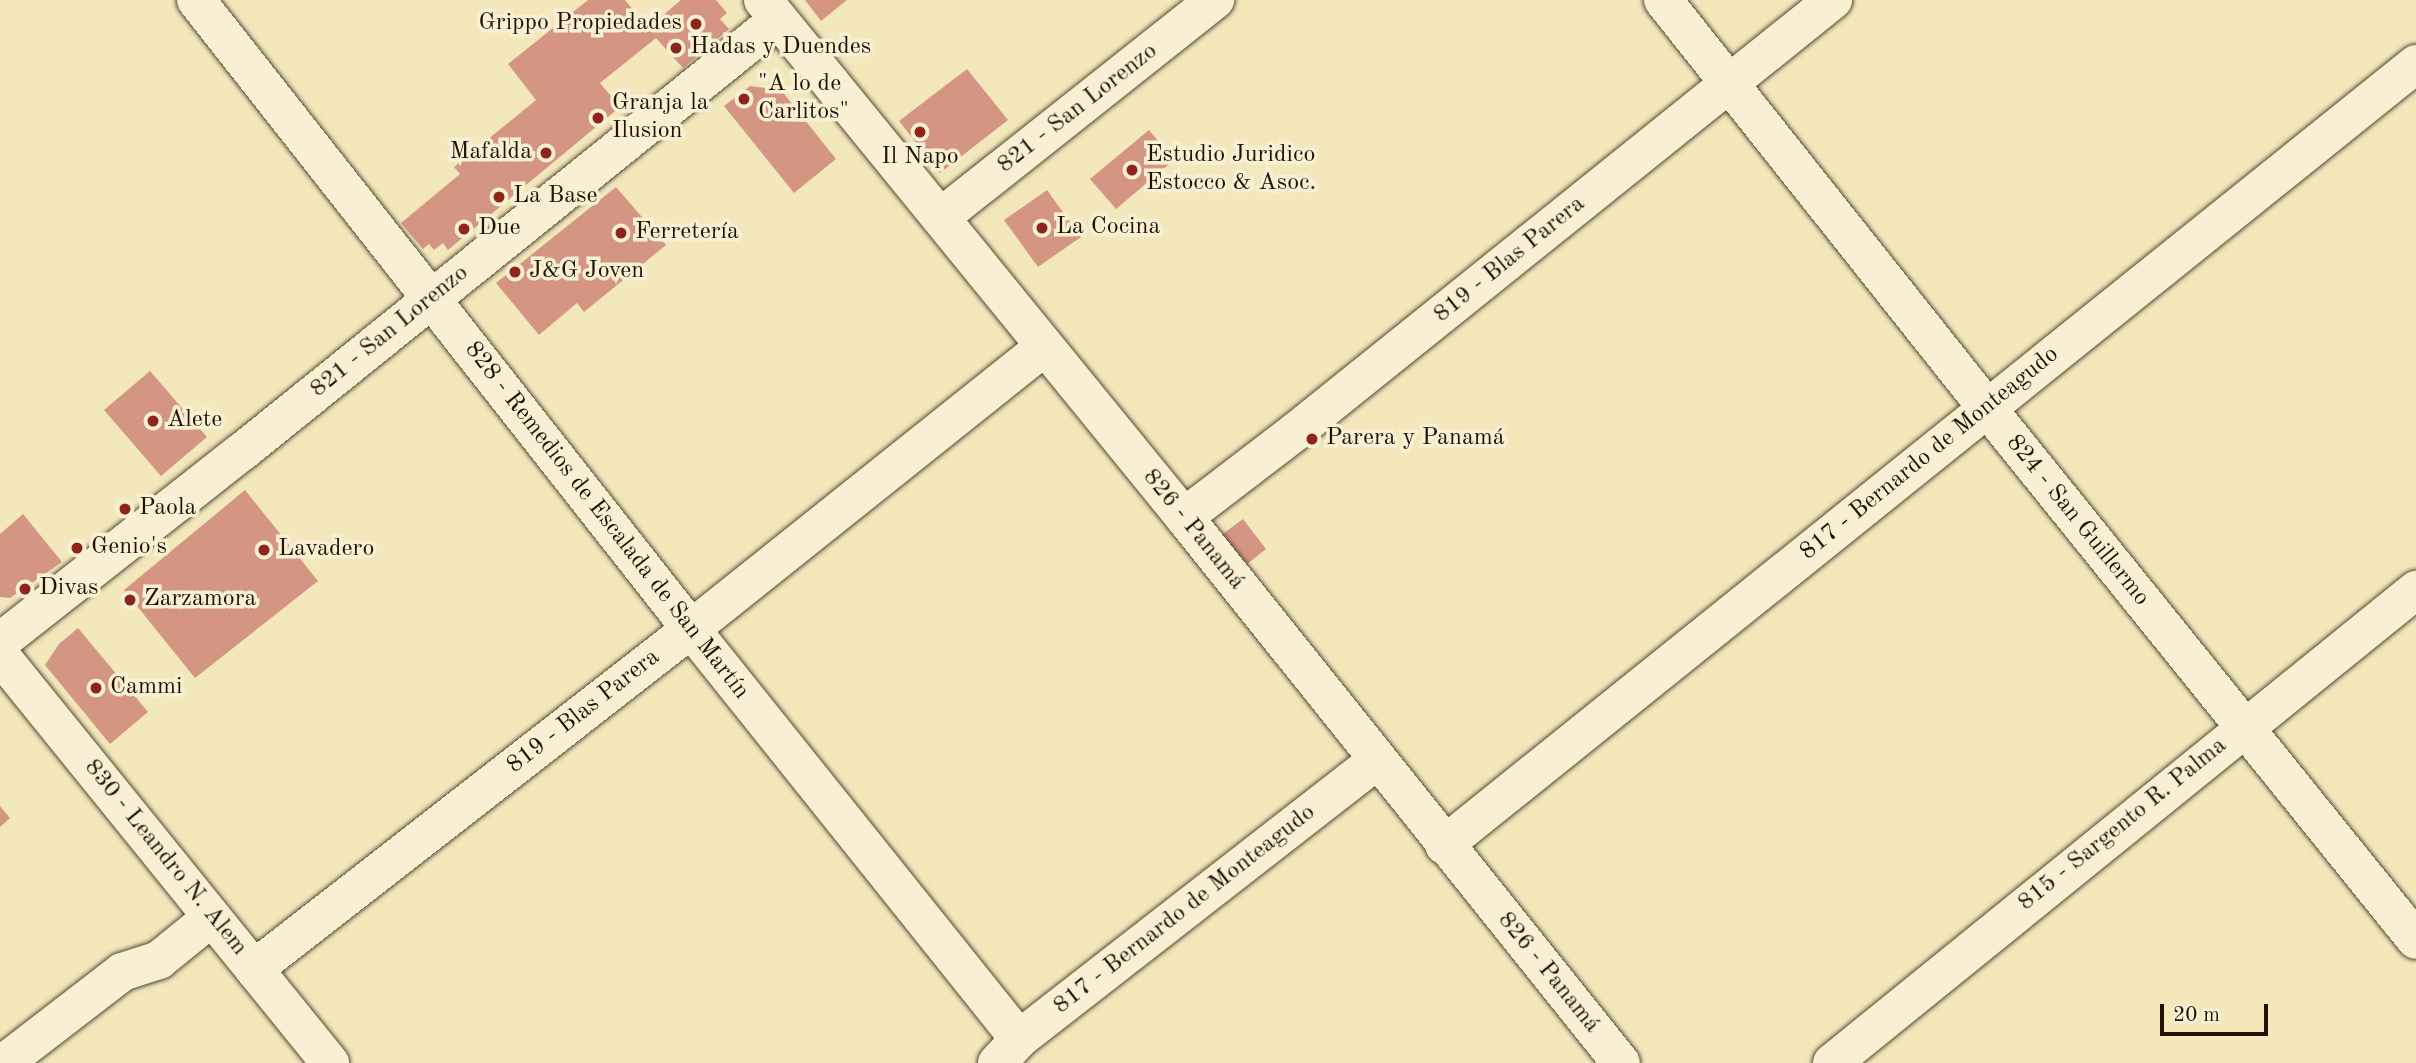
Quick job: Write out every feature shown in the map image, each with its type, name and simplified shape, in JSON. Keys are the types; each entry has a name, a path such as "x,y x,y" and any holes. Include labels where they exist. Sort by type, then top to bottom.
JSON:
{"street":[{"name":"828 - Remedios de Escalada de San Martín","path":"196,0 691,629 1008,1051"},
{"name":"821 - San Lorenzo","path":"941,218 1214,0"},
{"name":"824 - San Guillermo","path":"1663,0 1987,408 2416,940"},
{"name":"819 - Blas Parera","path":"1184,517 1833,0"},
{"name":"821 - San Lorenzo","path":"0,642 431,300 771,10"},
{"name":"826 - Panamá","path":"771,10 1184,517 1376,761 1620,1063"},
{"name":"817 - Bernardo de Monteagudo","path":"1444,845 2416,64"},
{"name":"819 - Blas Parera","path":"254,968 691,629 1044,347"},
{"name":"815 - Sargento R. Palma","path":"1832,1063 2243,727 2416,590"},
{"name":"830 - Leandro N. Alem","path":"0,655 254,968 318,1059"},
{"name":"817 - Bernardo de Monteagudo","path":"1008,1051 1376,761"},
{"path":"4,1063 122,972 159,960 212,916"}],"building":[{"path":"588,0 625,0 648,28 681,0 716,0 727,13 720,19 729,29 683,68 656,38 600,83 620,107 448,250 443,243 434,250 429,244 423,249 401,223 460,174 454,167 536,100 508,64"},
{"path":"805,0 847,0 821,21"},
{"path":"967,69 1008,120 940,173 899,121"},
{"path":"750,86 781,90 836,159 794,193 724,106"},
{"name":"Estudio Juridico Estocco & Asoc.","path":"1149,130 1174,160 1116,209 1090,179"},
{"path":"616,187 666,245 584,312 577,303 539,335 496,283"},
{"name":"La Cocina","path":"1047,190 1081,237 1038,267 1004,220"},
{"name":"Alete","path":"150,371 207,437 161,476 104,410"},
{"path":"245,490 318,581 195,678 124,590"},
{"path":"23,514 62,562 10,598 0,597 0,534"},
{"path":"1243,519 1266,549 1241,569 1216,539"},
{"name":"Cammi","path":"78,628 148,712 110,744 45,665 59,644"},
{"path":"0,806 10,818 0,827"}],"place":[{"name":"Grippo Propiedades","path":"696,24"},
{"name":"Hadas y Duendes","path":"676,48"},
{"name":"\"A lo de Carlitos\"","path":"744,99"},
{"name":"Granja la Ilusion","path":"598,118"},
{"name":"Il Napo","path":"920,132"},
{"name":"Mafalda","path":"546,153"},
{"name":"Estudio Juridico Estocco & Asoc.","path":"1132,170"},
{"name":"La Base","path":"499,197"},
{"name":"La Cocina","path":"1042,228"},
{"name":"Due","path":"464,229"},
{"name":"Ferretería","path":"621,233"},
{"name":"J&G Joven","path":"515,272"},
{"name":"Alete","path":"153,421"},
{"name":"Parera y Panamá","path":"1312,439"},
{"name":"Paola","path":"125,509"},
{"name":"Genio's","path":"77,548"},
{"name":"Lavadero","path":"264,550"},
{"name":"Divas","path":"25,589"},
{"name":"Zarzamora","path":"130,600"},
{"name":"Cammi","path":"96,688"}]}
